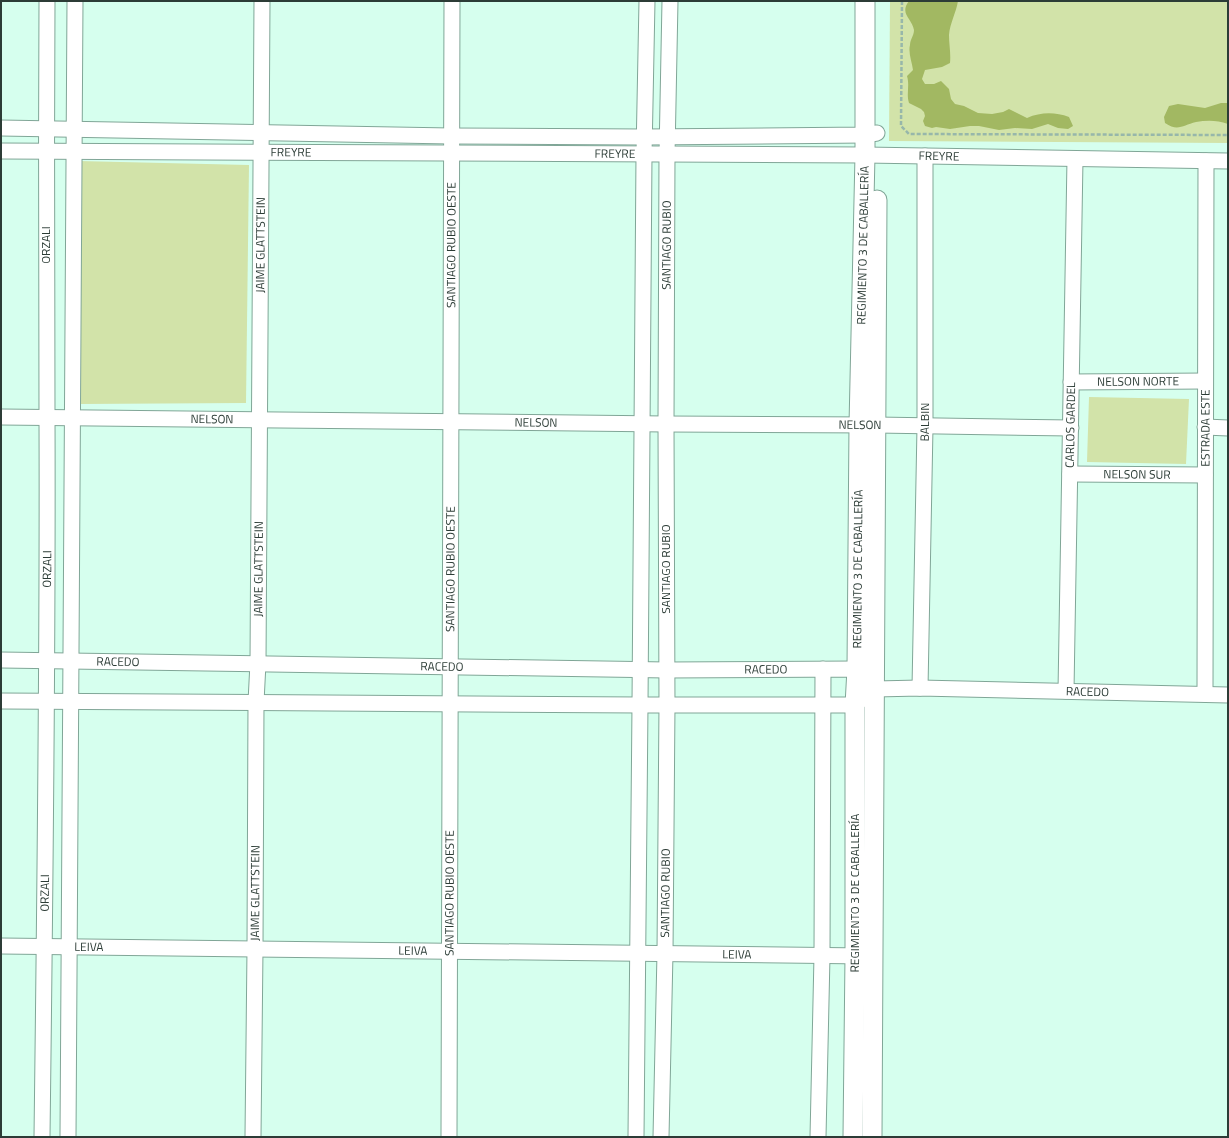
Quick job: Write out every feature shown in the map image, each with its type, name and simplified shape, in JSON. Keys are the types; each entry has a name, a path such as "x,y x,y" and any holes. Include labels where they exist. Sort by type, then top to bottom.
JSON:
{"street":[{"name":"ORZALI","path":"42,1137 45,946 48,418 46,151 47,1"},
{"name":"ORZALI","path":"68,1137 75,1"},
{"name":"JAIME GLATTSTEIN","path":"253,1137 256,702 258,663 262,1"},
{"name":"SANTIAGO RUBIO OESTE","path":"448,1137 450,951 452,1"},
{"name":"SANTIAGO RUBIO","path":"636,1137 641,424 647,1"},
{"name":"SANTIAGO RUBIO","path":"661,1137 665,953 667,705 667,154 670,1"},
{"name":"REGIMIENTO 3 DE CABALLERÍA","path":"865,1 871,134 868,425 855,705 872,1137"},
{"name":"REGIMIENTO 3 DE CABALLERÍA","path":"871,134 877,1"},
{"name":"FREYRE","path":"1,128 451,136 871,134"},
{"name":"FREYRE","path":"1,151 871,155 1228,161"},
{"name":"BALBIN","path":"920,688 925,427 925,156"},
{"name":"CARLOS GARDEL","path":"1066,690 1075,159"},
{"name":"ESTRADA ESTE","path":"1204,694 1206,161"},
{"name":"NELSON NORTE","path":"1071,382 1206,381"},
{"name":"NELSON","path":"1,417 1071,428"},
{"name":"REGIMIENTO 3 DE CABALLERÍA","path":"853,1137 864,956 875,689 868,425"},
{"path":"1205,427 1228,428"},
{"name":"NELSON SUR","path":"1070,474 1205,475"},
{"name":"RACEDO","path":"1,660 640,670 857,669"},
{"path":"818,1137 822,956 823,669"},
{"path":"1,701 855,705 875,689 857,669"},
{"name":"RACEDO","path":"875,689 920,688 1066,690 1228,695"},
{"name":"LEIVA","path":"1,946 864,956"}],"path":[{"path":"902,1 901,126 909,134 1228,135"}],"green space":[{"path":"890,1 1228,1 1228,143 889,141"},
{"path":"909,1 958,1 949,35 950,63 942,67 925,70 922,79 925,84 934,84 941,81 949,89 951,99 955,104 964,106 978,113 992,114 1009,109 1027,118 1048,113 1058,114 1069,117 1073,126 1068,129 1058,128 1048,124 1032,129 1015,128 999,130 979,126 950,129 925,126 923,121 925,116 924,112 909,103 908,100 907,76 913,70 910,48 914,30 905,9"},
{"path":"1221,103 1228,103 1228,124 1216,121 1204,121 1174,127 1165,123 1164,117 1169,106 1178,104 1205,108"},
{"path":"78,161 249,165 246,403 79,404"},
{"path":"1089,397 1189,399 1186,464 1087,462"}]}
